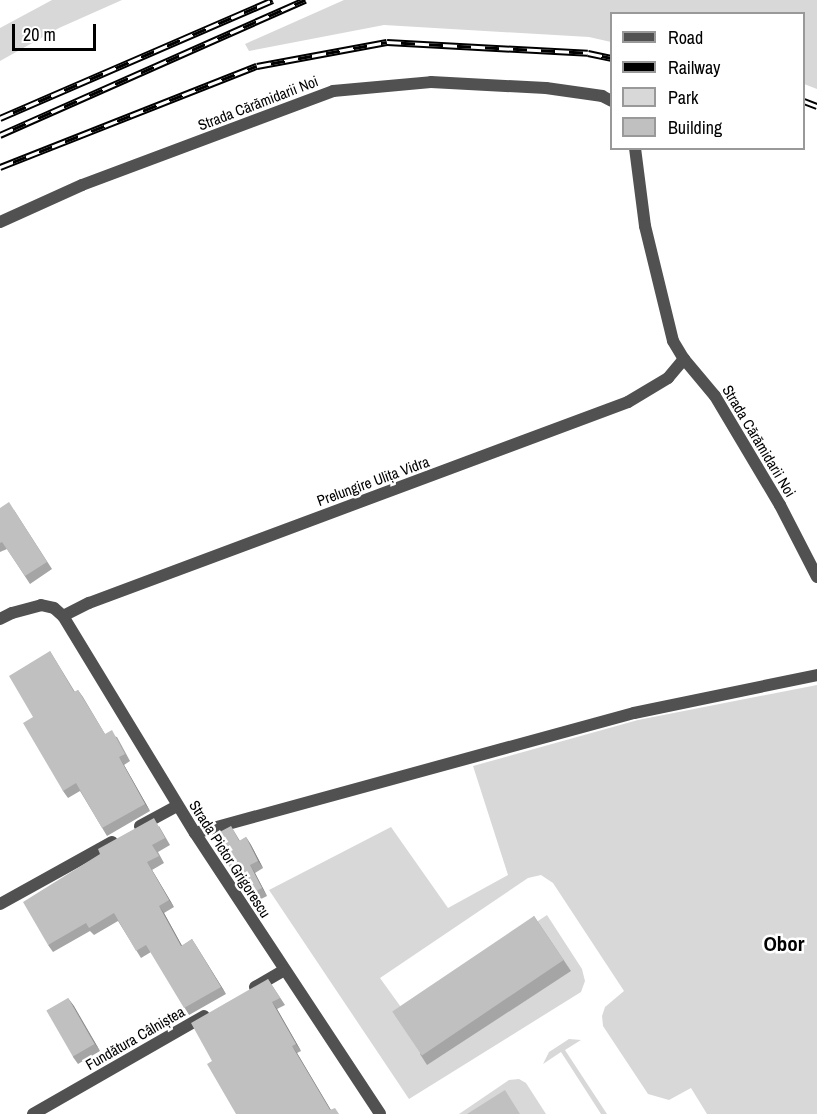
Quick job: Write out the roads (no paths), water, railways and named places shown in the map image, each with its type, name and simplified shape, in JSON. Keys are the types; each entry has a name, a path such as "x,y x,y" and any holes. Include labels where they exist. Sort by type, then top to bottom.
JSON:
{"street":[{"name":"Strada Cărămidarii Noi","path":"0,222 82,185 333,91 431,82 546,87 610,99"},
{"name":"Strada Cărămidarii Noi","path":"635,150 645,226 673,341 715,396 780,505 817,577"},
{"name":"Prelungire Ulița Vidra","path":"63,616 89,603 628,402 668,378 684,358"},
{"path":"0,619 20,610 41,605 54,608 63,616"},
{"name":"Strada Pictor Grigorescu","path":"63,616 177,806 380,1114"},
{"path":"195,833 634,713 817,675"},
{"path":"0,904 177,806"},
{"path":"244,993 284,970"},
{"name":"Fundătura Câlniștea","path":"33,1114 213,1011"}],"railway":[{"path":"0,118 273,0"},
{"path":"0,135 305,0"},
{"path":"0,167 257,66 387,42 588,53 610,58"},
{"path":"805,101 817,106"}],"district":[{"name":"Obor","path":"784,944"}]}
